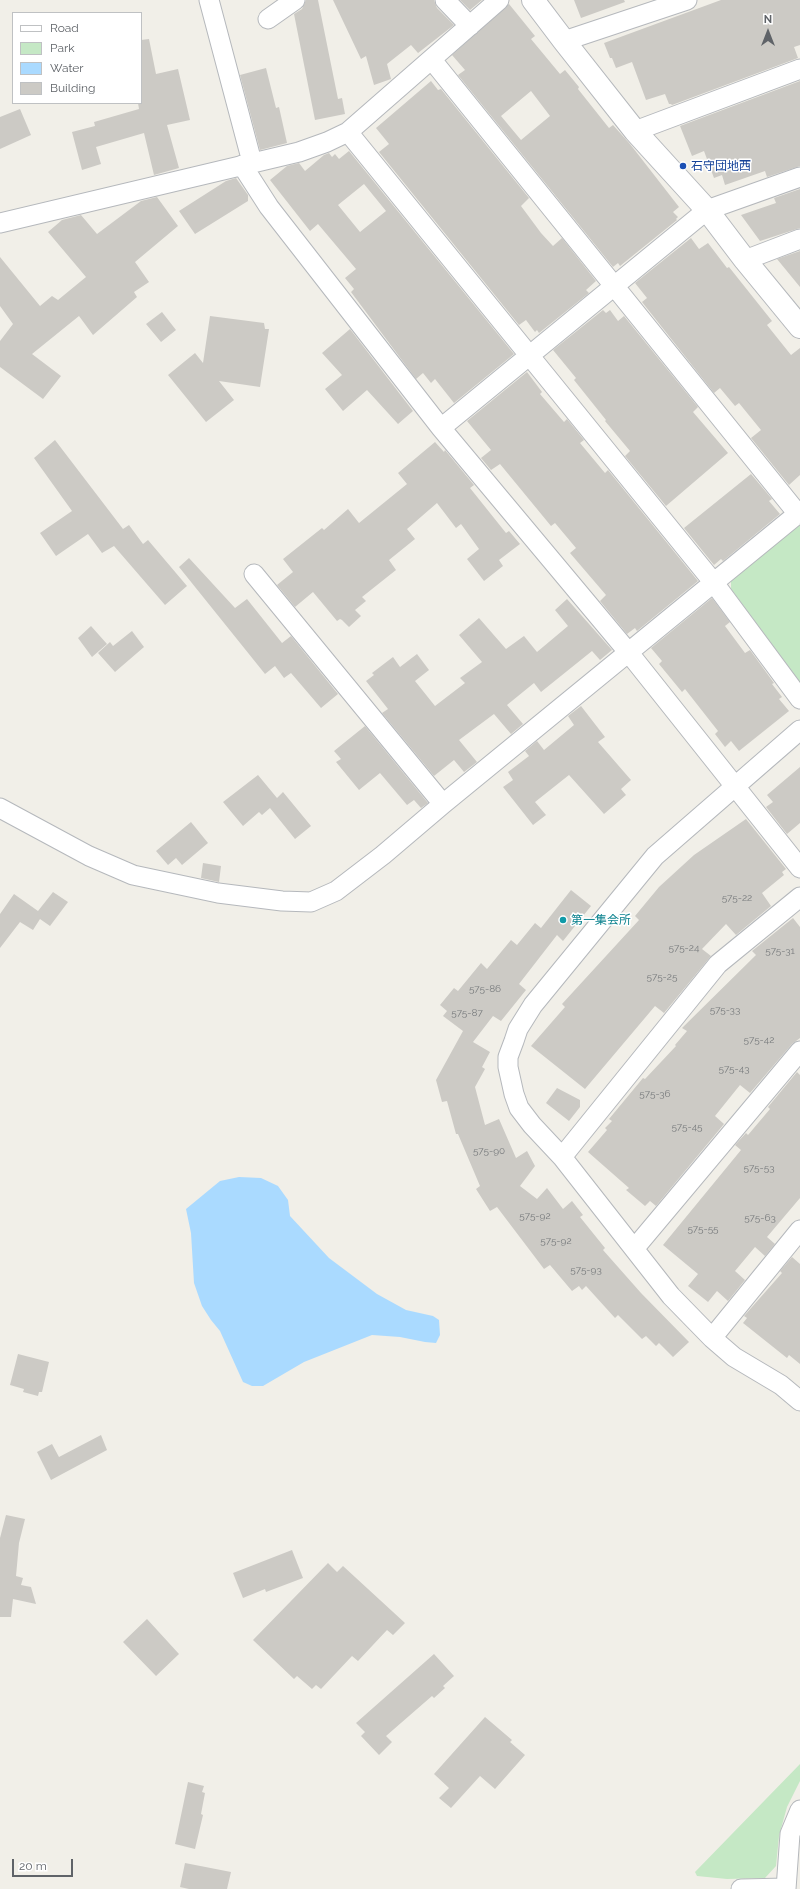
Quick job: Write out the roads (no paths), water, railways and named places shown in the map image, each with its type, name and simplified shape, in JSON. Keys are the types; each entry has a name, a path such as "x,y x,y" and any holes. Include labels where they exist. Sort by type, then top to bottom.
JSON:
{"street":[{"path":"209,0 247,163 268,207 441,428 629,653 800,868"},
{"path":"268,19 295,0"},
{"path":"445,0 470,26"},
{"path":"0,223 314,148 348,132 499,0"},
{"path":"533,0 635,130 707,210 745,260 800,327"},
{"path":"564,41 687,0"},
{"path":"0,808 89,856 133,875 218,892 282,901 311,902 336,891 383,855 443,804 799,513 432,60"},
{"path":"635,130 800,70"},
{"path":"348,132 714,583 800,699"},
{"path":"441,428 615,287 707,210 800,177"},
{"path":"745,260 800,239"},
{"path":"254,574 443,804"},
{"path":"798,1395 734,1358 712,1338 672,1296 562,1157 532,1125 520,1108 514,1094 510,1078 508,1057 518,1029 533,1005 655,856 800,730"},
{"path":"562,1157 718,964 800,897"},
{"path":"634,1249 800,1052"},
{"path":"712,1338 800,1230"},
{"path":"741,1889 786,1888 790,1834 800,1810"}],"water":[{"path":"239,1177 261,1178 278,1186 288,1200 290,1216 329,1258 377,1294 406,1310 433,1316 439,1320 440,1335 436,1343 400,1337 372,1335 304,1362 263,1386 252,1386 243,1382 220,1331 202,1306 194,1283 191,1233 186,1209 220,1181"}],"place":[{"name":"石守団地西","path":"683,166"},
{"name":"第一集会所","path":"563,920"}]}
